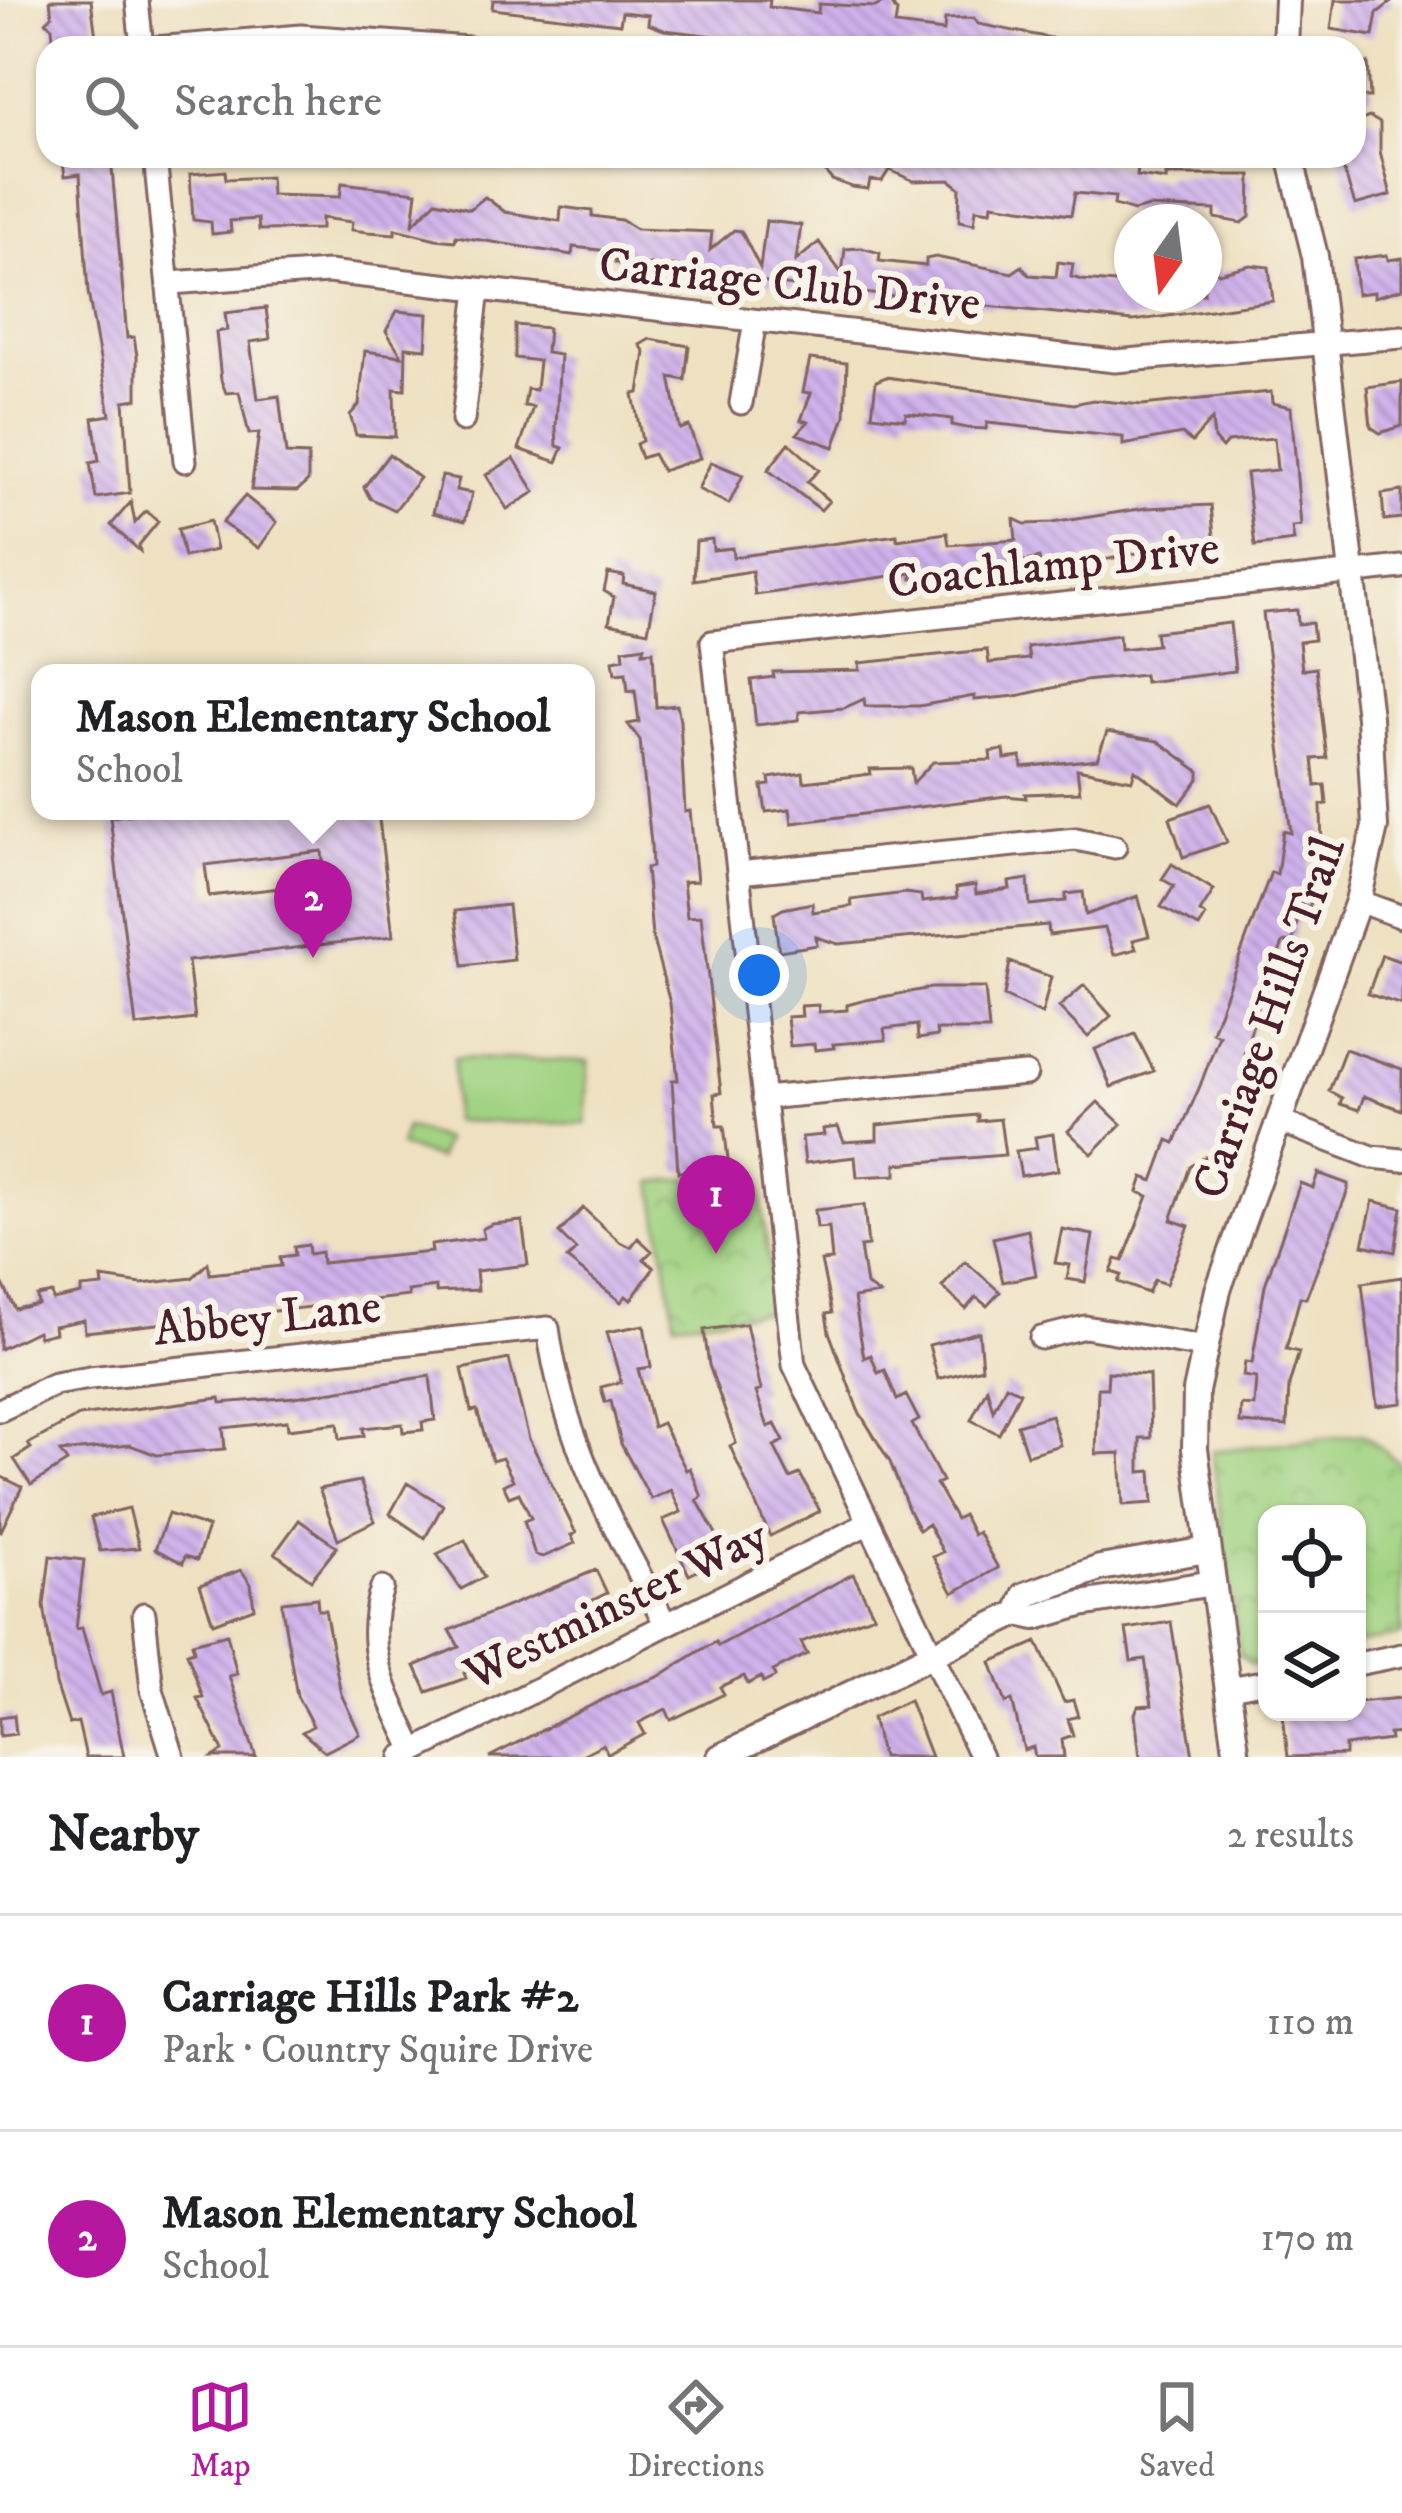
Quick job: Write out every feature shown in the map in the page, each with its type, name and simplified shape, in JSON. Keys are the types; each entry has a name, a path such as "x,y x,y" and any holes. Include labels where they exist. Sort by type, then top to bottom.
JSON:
{"street":[{"path":"137,0 141,36"},
{"path":"1286,36 1287,0"},
{"path":"156,168 185,461"},
{"name":"Carriage Hills Trail","path":"1238,1757 1196,1448 1202,1347 1358,902 1375,827 1369,717 1315,256 1293,168"},
{"name":"Carriage Club Drive","path":"170,283 328,272 1115,361 1402,337"},
{"path":"463,420 478,289"},
{"path":"741,403 754,321"},
{"name":"Coachlamp Drive","path":"738,872 712,642 1402,567"},
{"path":"981,1757 794,1365 738,872 1076,839 1115,848"},
{"path":"1358,902 1402,916"},
{"path":"763,1098 1027,1074"},
{"path":"1279,1121 1372,1157 1402,1160"},
{"path":"1041,1338 1085,1327 1202,1347"},
{"name":"Abbey Lane","path":"0,1410 55,1384 90,1378 548,1328 557,1393 580,1460 665,1623"},
{"name":"Westminster Way","path":"408,1754 867,1524"},
{"path":"1018,1613 1025,1595 1071,1576 1208,1550"},
{"path":"720,1757 933,1650 1018,1613 1036,1618 1081,1604 1213,1583"},
{"path":"382,1588 372,1619 372,1649 408,1754"},
{"path":"143,1614 152,1690 173,1757"},
{"path":"1366,1662 1402,1655"},
{"path":"1230,1688 1258,1683"}],"green space":[{"path":"454,1058 588,1061 586,1124 453,1121"},
{"path":"406,1127 444,1140 438,1159 400,1146"},
{"path":"758,1173 775,1311 675,1322 653,1182"},
{"path":"1363,1434 1402,1465 1402,1635 1366,1642 1366,1505 1258,1505 1258,1664 1240,1656 1212,1451"}],"building":[{"path":"50,0 91,0 96,36 53,36 46,22 52,16"},
{"path":"493,0 770,0 769,7 818,13 819,4 875,7 889,0 897,12 895,25 944,31 945,19 974,18 978,24 1041,36 714,36 664,30 648,24 649,15 622,12 620,24 492,9"},
{"path":"1335,0 1394,0 1377,13 1373,36 1331,29"},
{"path":"1366,63 1368,63 1370,97 1366,97"},
{"path":"1366,118 1380,123 1380,151 1391,195 1355,205 1343,168 1366,168"},
{"path":"64,168 112,168 127,338 134,337 137,356 137,399 124,401 130,493 96,498 90,463 99,461 93,418 110,415 88,292 80,174 65,176"},
{"path":"822,168 1138,168 1137,176 1166,180 1166,175 1251,175 1250,217 1242,223 1222,219 1222,204 1114,204 1115,197 1075,193 1071,215 992,204 991,211 976,209 974,224 959,221 960,188 950,180 914,181 889,170 882,181 870,180 868,189 832,180"},
{"path":"225,171 226,179 270,177 271,195 340,197 342,183 417,192 413,224 436,201 470,209 485,197 505,212 560,221 561,207 592,211 592,216 621,220 636,229 712,232 710,250 734,230 741,231 760,268 766,221 801,225 796,261 819,242 842,274 845,249 862,248 880,253 879,261 926,266 926,259 936,257 1012,273 1022,266 1029,275 1056,277 1058,262 1073,264 1071,277 1114,283 1114,312 1196,312 1133,321 776,284 703,268 615,263 616,256 600,250 573,247 572,255 456,236 455,241 436,239 395,229 395,234 368,232 351,230 352,222 321,218 321,229 259,230 258,219 230,221 231,232 212,234 211,222 193,220 190,174"},
{"path":"1387,255 1388,260 1402,258 1402,289 1374,297 1374,292 1357,294 1354,259"},
{"path":"1250,265 1269,267 1273,301 1222,308 1222,272"},
{"path":"266,308 270,339 250,342 258,399 279,396 286,454 308,455 308,481 297,491 251,490 259,433 249,434 239,392 226,393 221,380 216,332 227,330 225,313"},
{"path":"397,311 428,314 426,349 406,347 405,390 394,389 395,437 356,435 350,415 359,405 365,351 402,356 386,331"},
{"path":"515,325 548,328 546,353 560,355 556,426 557,446 563,448 557,462 519,449 533,407 524,406 527,389 536,390 539,361 515,358"},
{"path":"650,339 689,346 685,380 670,377 680,429 689,426 700,458 662,471 653,454 641,458 636,444 642,441 633,394 639,393 645,352 640,345"},
{"path":"810,359 847,363 845,416 834,447 797,434 808,422 801,420 811,393 803,392"},
{"path":"886,377 1074,404 1093,400 1142,405 1271,392 1272,403 1291,407 1301,526 1292,527 1294,541 1255,546 1246,473 1277,470 1274,438 1227,442 1222,448 1214,439 1212,419 1192,442 1182,434 1123,445 1123,437 987,423 986,429 967,428 952,425 952,419 906,413 905,419 872,415 876,381"},
{"path":"1402,382 1402,426 1380,433 1371,427 1367,387"},
{"path":"789,443 819,470 807,482 829,501 821,510 768,470"},
{"path":"389,454 420,478 395,510 370,498 364,487"},
{"path":"514,458 535,492 507,509 486,475"},
{"path":"711,462 743,475 729,504 698,489"},
{"path":"442,476 459,479 456,490 472,493 465,521 433,513"},
{"path":"1402,491 1402,518 1384,520 1382,494"},
{"path":"245,496 277,522 259,548 222,523"},
{"path":"131,502 135,523 146,511 158,522 139,545 140,551 111,525"},
{"path":"1211,505 1215,546 1193,547 1193,541 1109,559 1040,564 1039,558 980,571 964,569 912,579 912,573 755,595 752,571 694,580 696,541 712,539 713,550 732,548 733,557 897,535 897,540 947,533 949,545 1016,540 1014,519 1025,524 1052,523 1146,508"},
{"path":"210,521 216,550 184,557 178,529"},
{"path":"608,573 624,576 623,584 656,591 648,631 609,623 614,597 604,591"},
{"path":"1297,610 1298,624 1312,623 1314,640 1299,642 1302,670 1316,668 1327,758 1313,759 1316,786 1325,785 1327,804 1321,805 1322,857 1311,855 1307,885 1316,888 1309,907 1301,904 1293,940 1283,943 1273,970 1285,974 1278,993 1264,988 1244,1054 1252,1057 1215,1161 1205,1157 1190,1167 1171,1220 1189,1226 1166,1284 1154,1280 1148,1293 1118,1282 1121,1275 1111,1272 1116,1259 1123,1261 1148,1196 1138,1192 1143,1177 1153,1181 1168,1140 1175,1143 1200,1086 1219,1035 1212,1032 1225,996 1271,872 1277,874 1283,831 1291,833 1263,613"},
{"path":"1230,623 1235,671 1145,682 1144,675 1084,681 1016,696 974,700 974,696 919,706 865,706 864,699 844,708 799,712 798,720 756,725 751,680 774,677 773,672 860,670 859,663 987,650 989,663 1029,659 1027,647 1119,635 1120,649 1157,645 1155,632"},
{"path":"645,646 643,652 653,651 656,707 677,705 680,721 685,812 690,811 697,881 683,882 687,917 701,916 721,1093 714,1094 717,1126 724,1126 729,1167 678,1172 672,1080 678,1080 670,1003 652,936 646,868 652,867 651,843 640,740 628,724 639,722 635,690 628,691 626,673 615,674 613,660 624,658 623,649"},
{"path":"1107,732 1158,741 1199,771 1199,779 1180,804 1135,770 1132,780 1077,769 1080,792 1006,796 792,823 790,809 766,812 762,786 770,785 769,778 803,773 804,782 871,774 870,769 911,768 913,783 933,762 991,760 990,752 1004,750 1005,759 1021,757 1022,767 1097,759"},
{"path":"1210,804 1227,842 1183,857 1170,818"},
{"path":"110,820 379,820 393,936 188,961 195,1019 136,1026","holes":["322,851 325,883 209,896 205,865"]},
{"path":"1172,864 1214,890 1200,912 1206,916 1199,927 1161,907 1174,886 1162,879"},
{"path":"1028,879 1030,905 1066,901 1066,894 1083,892 1086,915 1138,896 1149,936 1133,940 1136,949 1114,955 1105,928 1049,935 1048,925 838,944 816,937 817,945 779,951 774,914 783,909 812,903 813,912 852,906 851,900 905,893 921,895 922,902 957,898 956,888 975,885 976,894 1010,889 1009,882"},
{"path":"508,905 514,960 463,966 455,911"},
{"path":"1382,955 1402,962 1402,1005 1368,994"},
{"path":"1010,962 1051,977 1042,1014 1004,996"},
{"path":"1084,985 1111,1016 1088,1037 1059,1007"},
{"path":"931,988 985,988 989,1030 936,1030 937,1036 918,1039 917,1025 884,1029 886,1040 815,1050 814,1044 790,1046 787,1017 802,1016 801,1006 818,1005 819,1012 847,1010 847,1005 866,1000"},
{"path":"1135,1034 1154,1071 1111,1087 1095,1049"},
{"path":"1345,1049 1402,1069 1402,1110 1364,1096 1359,1110 1340,1104 1342,1098 1329,1091"},
{"path":"1098,1102 1121,1124 1092,1154 1068,1131"},
{"path":"978,1115 978,1121 1000,1119 1005,1155 896,1164 896,1175 857,1177 855,1157 805,1163 802,1137 824,1135 823,1129 838,1127 844,1142 877,1140 877,1125"},
{"path":"1053,1134 1058,1170 1021,1176 1016,1151 1037,1148 1035,1137"},
{"path":"1318,1173 1348,1184 1348,1190 1306,1298 1300,1297 1286,1349 1299,1352 1289,1385 1287,1426 1240,1423 1241,1405 1254,1406 1256,1378 1243,1376 1245,1362 1252,1363 1265,1285 1300,1183 1313,1188"},
{"path":"1373,1201 1402,1208 1395,1252 1363,1245"},
{"path":"864,1205 868,1246 860,1247 866,1285 879,1294 854,1298 864,1358 871,1355 878,1373 885,1370 897,1400 906,1395 919,1420 912,1424 942,1481 936,1484 956,1519 963,1515 973,1535 978,1532 998,1568 953,1593 933,1557 943,1552 928,1524 919,1530 909,1511 890,1462 858,1410 829,1332 826,1314 832,1313 821,1261 832,1260 829,1227 817,1228 815,1210"},
{"path":"583,1208 621,1243 631,1247 638,1238 652,1251 644,1259 654,1268 631,1300 626,1296 621,1302 567,1259 576,1250 559,1233"},
{"path":"522,1221 528,1265 476,1271 478,1290 436,1292 436,1287 408,1291 409,1296 85,1332 84,1320 54,1326 55,1333 39,1337 37,1331 0,1349 0,1278 15,1309 38,1304 37,1296 52,1293 53,1300 81,1294 81,1288 103,1286 102,1278 142,1284 192,1278 208,1263 210,1274 281,1266 280,1257 295,1255 294,1247 308,1245 309,1254 321,1252 322,1263 432,1252 431,1245 484,1238 482,1229 492,1224"},
{"path":"1062,1229 1093,1235 1085,1282 1067,1279 1070,1265 1055,1263"},
{"path":"1028,1230 1036,1275 1003,1282 993,1238"},
{"path":"965,1261 1000,1292 987,1306 976,1297 966,1309 942,1287"},
{"path":"1402,1277 1402,1403 1377,1406 1362,1283"},
{"path":"746,1324 761,1390 756,1392 768,1427 775,1424 784,1441 774,1446 790,1478 800,1474 820,1511 770,1536 730,1446 736,1443 709,1365 704,1330"},
{"path":"644,1325 651,1367 638,1369 653,1427 662,1423 686,1470 690,1468 702,1497 697,1500 724,1548 714,1553 718,1561 689,1575 663,1520 681,1512 671,1490 651,1499 621,1444 611,1401 605,1402 601,1387 621,1382 607,1332"},
{"path":"979,1332 982,1368 938,1379 929,1345"},
{"path":"509,1359 529,1439 576,1533 571,1535 575,1543 543,1557 535,1555 524,1521 531,1518 519,1493 509,1497 503,1485 513,1480 502,1458 492,1461 477,1410 471,1411 462,1369"},
{"path":"1108,1372 1149,1375 1151,1438 1140,1438 1140,1472 1151,1471 1153,1503 1123,1505 1120,1453 1096,1454 1098,1388 1107,1388"},
{"path":"430,1376 435,1420 422,1422 423,1430 403,1432 402,1424 363,1428 364,1436 340,1439 338,1423 288,1429 287,1421 223,1428 225,1449 157,1455 130,1445 60,1452 67,1462 31,1485 14,1459 31,1448 28,1444 79,1416 220,1398 221,1403 295,1397"},
{"path":"1006,1385 1020,1392 999,1434 971,1420 987,1388 993,1411"},
{"path":"1051,1415 1060,1445 1027,1455 1017,1425"},
{"path":"0,1476 22,1487 0,1533"},
{"path":"360,1481 375,1521 338,1539 319,1489"},
{"path":"407,1483 443,1505 425,1538 390,1514"},
{"path":"129,1508 139,1548 100,1551 91,1517"},
{"path":"168,1514 208,1527 197,1560 185,1556 183,1563 155,1549"},
{"path":"299,1520 337,1547 311,1580 275,1553"},
{"path":"465,1540 484,1577 461,1589 437,1554"},
{"path":"50,1556 84,1560 76,1629 82,1628 101,1695 111,1692 124,1757 86,1757 78,1722 69,1724 56,1684 44,1606"},
{"path":"241,1570 251,1584 254,1608 213,1623 200,1585"},
{"path":"596,1570 607,1593 589,1602 593,1613 544,1638 537,1633 511,1647 510,1654 464,1673 466,1678 427,1692 415,1666 459,1647 450,1630"},
{"path":"853,1574 874,1615 801,1642 807,1654 773,1671 775,1677 748,1684 744,1676 720,1687 724,1694 671,1720 666,1709 639,1723 645,1734 608,1754 603,1744 578,1757 489,1757 622,1690 658,1677 716,1642 718,1646"},
{"path":"317,1598 318,1610 325,1610 341,1694 360,1734 325,1752 302,1732 313,1726 297,1696 282,1608 282,1602"},
{"path":"1171,1622 1193,1757 1140,1757 1135,1714 1138,1706 1152,1705 1145,1659 1131,1661 1126,1629"},
{"path":"227,1634 237,1674 229,1676 256,1757 213,1757 223,1751 197,1698 203,1697 187,1653 194,1651 192,1643"},
{"path":"1037,1642 1064,1702 1073,1700 1078,1716 1068,1719 1073,1735 1062,1739 1064,1757 1035,1757 1033,1747 1024,1750 1012,1700 1006,1703 991,1662"},
{"path":"1402,1698 1402,1733 1389,1734 1390,1740 1345,1746 1345,1755 1288,1757 1284,1721 1366,1721 1366,1701"},
{"path":"909,1700 931,1757 882,1757 872,1718"},
{"path":"14,1715 16,1734 0,1736 0,1717"}],"place":[{"name":"Mason Elementary School","path":"313,958"},
{"name":"Carriage Hills Park #2","path":"716,1254"}]}
